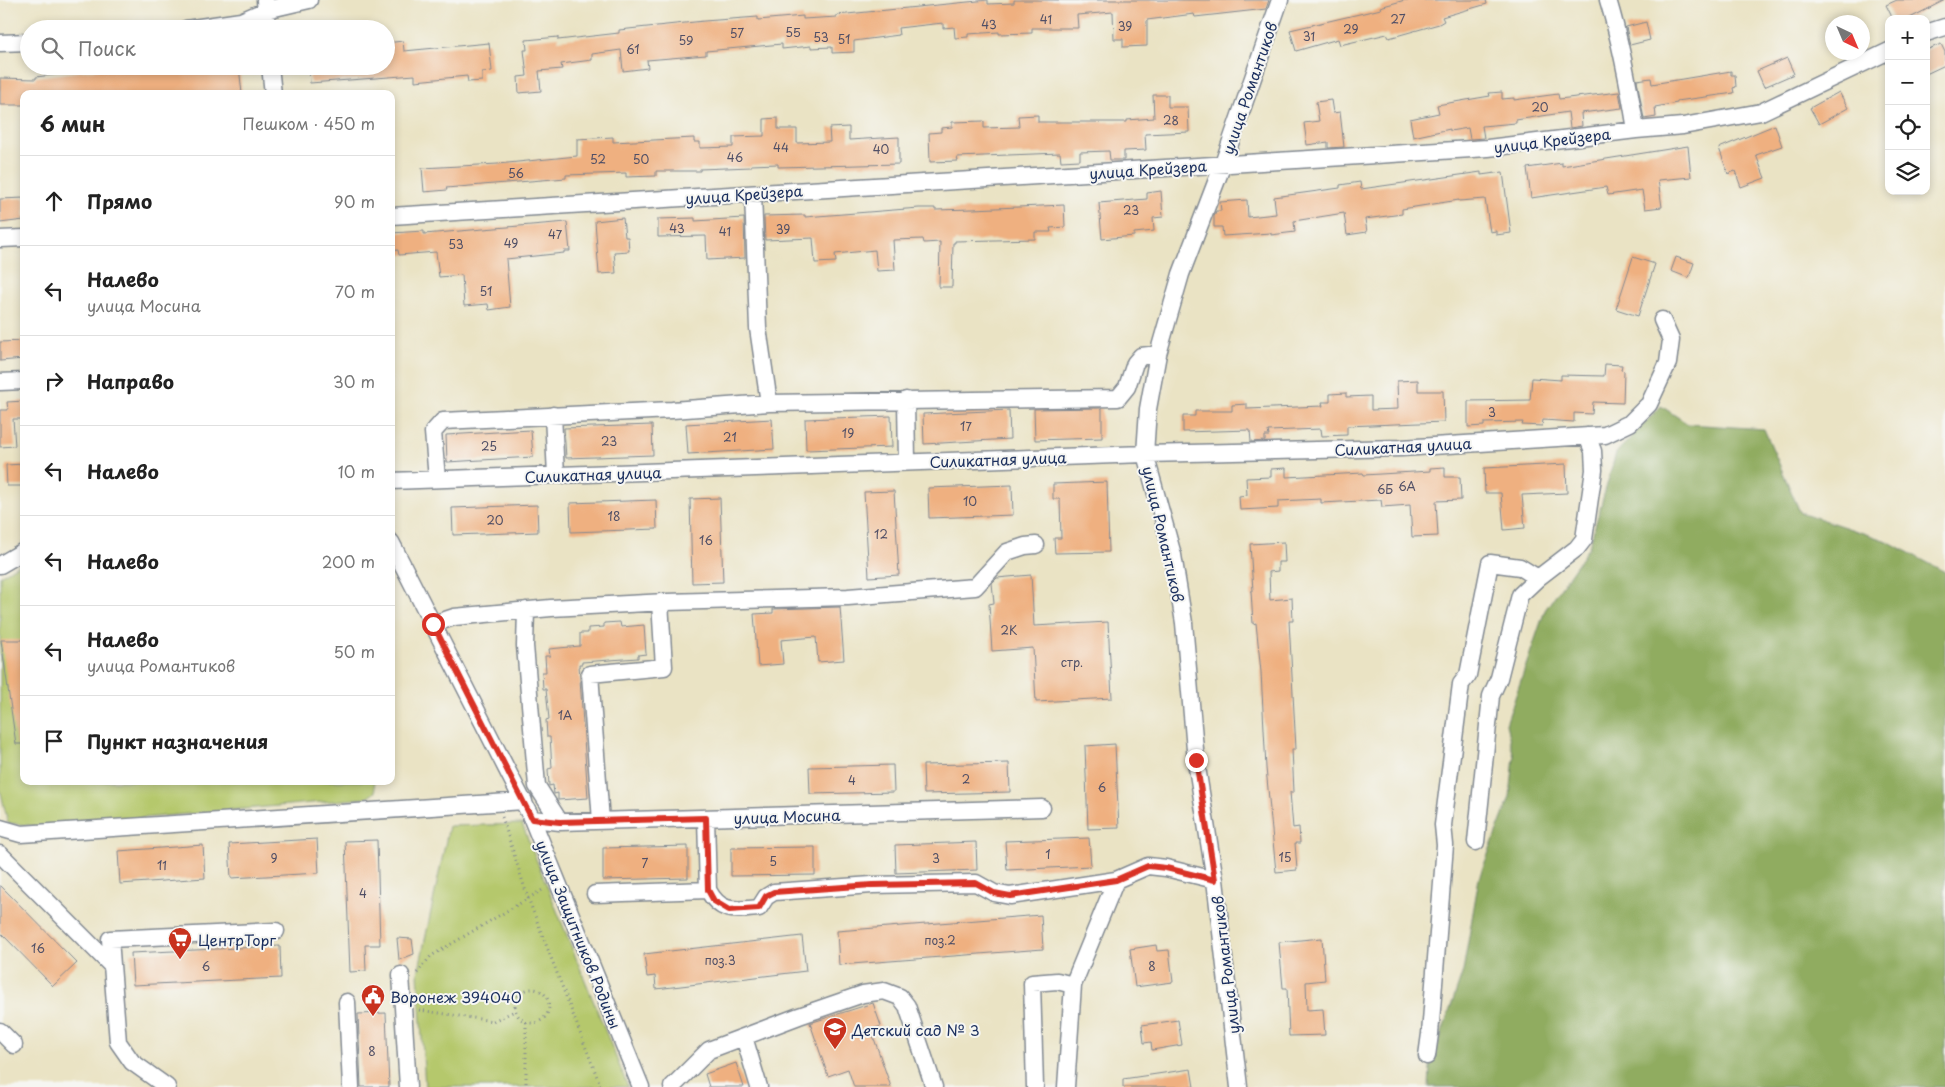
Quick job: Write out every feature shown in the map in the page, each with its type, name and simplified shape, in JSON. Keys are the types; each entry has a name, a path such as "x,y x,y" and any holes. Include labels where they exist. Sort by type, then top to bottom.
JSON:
{"street":[{"path":"242,20 265,5 309,0"},
{"name":"улица Романтиков","path":"1239,1087 1215,880 1196,760 1184,623 1173,555 1145,454 1148,409 1158,354 1181,274 1223,164 1280,0"},
{"path":"1608,0 1618,32 1629,83 1636,130"},
{"path":"265,5 266,20"},
{"path":"1930,32 1945,27"},
{"path":"0,43 20,42"},
{"name":"улица Крейзера","path":"395,216 1488,148 1683,126 1761,112 1885,53"},
{"path":"271,75 273,90"},
{"path":"753,194 758,328 769,403"},
{"path":"0,240 20,238"},
{"name":"Силикатная улица","path":"395,481 1145,454 1401,448 1605,435 1630,423 1649,404 1668,363 1671,340 1662,320"},
{"path":"437,479 432,432 443,421 769,403 1118,398 1127,387 1135,363 1141,356 1158,354"},
{"path":"0,382 20,381"},
{"path":"906,400 907,462"},
{"path":"553,416 556,475"},
{"path":"1476,842 1491,696 1500,678 1520,595 1538,578 1577,548 1584,540 1594,470 1593,451 1587,436"},
{"path":"433,624 454,617 526,610 660,602 848,597 975,587 1007,552 1025,546 1036,545"},
{"name":"улица Защитников Родины","path":"395,550 524,801 641,1087"},
{"path":"0,565 20,553"},
{"path":"1427,1056 1445,845 1443,825 1461,684 1468,675 1490,563 1520,567 1538,578"},
{"path":"601,821 590,674 664,667 660,602"},
{"path":"526,610 525,646 537,786 560,822"},
{"path":"0,828 21,834 524,801"},
{"name":"улица Мосина","path":"532,819 560,822 1042,808"},
{"path":"706,818 708,890 714,901 729,910 759,908 766,896 774,892 872,885 976,883 994,893 1010,896 1116,880 1148,866 1166,868 1215,880"},
{"path":"0,854 112,966"},
{"path":"1066,1087 1074,984 1116,880"},
{"path":"595,894 708,890"},
{"path":"167,1087 132,1062 118,1042 110,939 276,930"},
{"path":"401,975 408,1087"},
{"path":"1035,1087 1032,983 1057,981 1074,984"},
{"path":"672,1087 709,1050 863,994 884,991 900,997 907,1006 934,1087"},
{"path":"347,1002 351,1087"},
{"path":"0,1031 14,1045"},
{"path":"744,1037 759,1087"}],"path":[{"path":"497,803 528,898 600,1087"},
{"path":"515,1011 493,1021 403,1000 430,956 557,880"},
{"path":"535,989 545,995 549,1006 545,1017 536,1023 526,1022 517,1016 515,1011 516,1000 523,991 535,989"},
{"path":"526,1022 526,1087"}],"green space":[{"path":"1661,406 1688,424 1764,429 1800,512 1887,541 1945,572 1945,1087 1429,1087 1430,1068 1463,971 1479,878 1510,797 1514,757 1506,724 1545,610 1589,547 1616,453"},
{"path":"20,564 20,785 374,785 375,792 367,798 43,827 8,823 0,789 0,576"},
{"path":"522,824 628,1087 425,1087 418,973 449,826"}],"building":[{"path":"988,0 988,4 1014,3 1014,0 1269,0 1266,9 1195,17 1194,14 1147,20 1147,46 1123,47 1123,39 1114,39 1113,12 1077,15 1078,28 1032,28 1032,33 999,34 999,32 968,34 968,37 955,38 954,27 943,28 943,23 898,28 899,35 854,41 854,52 832,53 832,47 811,48 811,46 782,49 782,44 706,51 706,55 647,60 648,68 623,71 621,50 592,54 592,60 561,64 562,69 539,71 541,91 519,93 518,77 527,76 524,50 527,50 526,40 558,37 558,40 619,33 619,30 758,17 758,20 803,16 803,19 837,17 837,15"},
{"path":"1405,0 1486,0 1487,4 1442,17 1444,21 1439,24 1389,38 1387,34 1340,45 1338,39 1296,51 1290,30 1381,9 1380,7"},
{"path":"1897,0 1945,0 1916,15 1891,15 1886,5"},
{"path":"1646,22 1650,40 1630,45 1626,27"},
{"path":"403,41 404,51 489,43 492,71 482,72 482,81 468,82 467,76 415,81 415,75 310,83 309,75 395,75 395,42"},
{"path":"1941,44 1945,52 1945,65 1930,72 1930,60 1930,48"},
{"path":"1787,58 1794,74 1764,87 1757,71"},
{"path":"1731,71 1731,75 1735,75 1736,87 1733,88 1734,93 1677,101 1677,103 1655,107 1656,117 1644,119 1637,80 1651,78 1652,84"},
{"path":"52,75 240,75 242,90 20,90 20,105 0,105 0,78 36,79 36,77"},
{"path":"1502,92 1502,99 1514,98 1514,100 1558,94 1559,99 1619,92 1622,108 1581,113 1582,126 1570,128 1568,112 1516,120 1516,123 1482,126 1484,138 1470,139 1468,128 1450,131 1450,129 1413,137 1410,119 1439,113 1437,105 1490,96 1489,93"},
{"path":"1839,92 1848,108 1819,124 1810,108"},
{"path":"1153,95 1168,95 1168,107 1188,107 1189,132 1145,134 1146,150 1124,151 1124,160 1110,160 1109,151 1080,152 1080,160 1061,161 1060,153 957,157 958,161 930,162 929,133 941,132 941,128 952,127 952,122 984,121 984,128 1019,127 1018,116 1038,115 1038,122 1127,122 1127,120 1154,118"},
{"path":"1331,100 1333,113 1340,112 1344,147 1328,148 1328,142 1307,145 1304,123 1319,121 1316,102"},
{"path":"778,118 778,129 797,129 797,143 830,142 829,128 849,127 849,140 899,137 899,164 778,167 778,164 700,169 700,171 656,171 656,176 626,177 626,173 566,175 566,178 446,188 447,190 424,192 422,168 498,164 577,156 577,139 613,137 613,142 694,138 694,142 700,142 700,148 733,147 733,137 764,136 764,119"},
{"path":"1775,125 1782,146 1756,155 1765,178 1741,187 1735,171 1728,174 1719,148"},
{"path":"1688,146 1691,177 1658,180 1662,207 1645,209 1642,190 1608,195 1606,187 1531,198 1527,168 1562,163 1562,166"},
{"path":"1481,172 1481,175 1503,172 1511,233 1496,235 1496,231 1490,232 1485,199 1459,200 1402,209 1402,214 1365,219 1367,232 1347,235 1344,213 1294,221 1295,232 1271,235 1271,233 1223,236 1222,227 1214,227 1216,211 1221,211 1220,202 1247,200 1248,217 1276,214 1274,197 1340,188 1340,185 1360,182 1361,189"},
{"path":"1161,191 1163,217 1153,218 1154,231 1134,233 1134,236 1102,239 1099,203 1147,199 1147,193"},
{"path":"20,198 20,220 0,223 0,199"},
{"path":"1064,205 1065,227 1050,228 1051,232 1035,232 1035,239 955,241 953,243 952,287 939,287 940,242 924,243 923,239 893,240 895,270 877,271 875,250 835,254 836,262 815,263 813,238 765,240 764,216 805,215 805,217 919,208 935,208 935,210"},
{"path":"623,218 625,237 628,237 629,251 614,252 616,273 599,274 595,221"},
{"path":"695,218 695,221 744,218 745,258 707,260 706,236 658,237 658,219"},
{"path":"567,222 570,251 506,259 510,307 489,310 488,304 464,306 462,275 439,277 436,252 399,255 398,250 395,250 395,233 424,231 424,234"},
{"path":"1633,257 1655,264 1638,316 1616,309"},
{"path":"1676,257 1694,263 1689,278 1671,271"},
{"path":"20,341 20,359 0,361 0,342"},
{"path":"1605,364 1622,365 1621,370 1624,371 1623,403 1593,402 1592,414 1574,413 1574,422 1543,420 1542,426 1522,425 1523,422 1484,423 1484,426 1468,427 1468,401 1530,400 1532,378 1561,380 1561,375 1604,376"},
{"path":"1418,380 1418,391 1443,391 1444,422 1347,426 1347,435 1322,436 1321,429 1268,431 1269,436 1265,436 1265,441 1251,442 1250,430 1183,432 1183,416 1195,416 1195,411 1232,411 1232,405 1247,404 1247,409 1323,406 1322,402 1330,402 1330,394 1346,393 1346,397 1371,396 1371,410 1398,409 1397,381"},
{"path":"20,401 20,419 13,419 15,446 0,447 0,410 8,410 7,402"},
{"path":"1102,408 1102,438 1035,440 1034,409"},
{"path":"1009,410 1010,439 924,444 923,414"},
{"path":"891,416 892,447 806,450 805,419"},
{"path":"772,419 774,449 688,454 686,424"},
{"path":"652,425 653,455 566,458 564,428"},
{"path":"531,430 533,457 447,462 446,435"},
{"path":"20,464 20,486 7,486 6,465"},
{"path":"1566,464 1567,493 1522,495 1525,528 1504,530 1501,493 1485,493 1484,468"},
{"path":"1445,467 1445,477 1460,477 1461,500 1436,501 1438,536 1412,537 1410,505 1382,507 1381,500 1321,503 1321,499 1278,501 1278,508 1240,510 1239,496 1247,495 1246,478 1271,477 1271,469 1286,468 1286,477 1430,471 1430,468"},
{"path":"1107,482 1109,552 1055,553 1054,538 1061,538 1060,499 1053,499 1053,484"},
{"path":"1012,485 1013,515 929,518 928,488"},
{"path":"894,491 899,575 869,577 864,492"},
{"path":"720,498 723,582 692,583 690,499"},
{"path":"656,500 657,529 571,532 570,503"},
{"path":"537,505 538,532 453,535 452,508"},
{"path":"1284,542 1285,562 1278,562 1278,571 1269,572 1270,600 1292,598 1293,621 1289,621 1296,749 1292,749 1294,792 1290,792 1293,828 1299,827 1300,843 1295,843 1297,870 1276,872 1266,768 1261,672 1256,623 1253,624 1250,544"},
{"path":"1031,575 1034,626 1108,622 1112,698 1036,702 1033,648 992,651 989,604 994,603 992,583 997,578"},
{"path":"840,607 844,660 818,662 816,637 781,640 783,664 758,666 754,614 773,613 773,609"},
{"path":"620,622 621,627 644,625 646,654 638,655 638,658 582,662 582,664 579,664 588,798 558,800 558,793 554,794 553,785 549,786 548,769 552,768 550,737 547,737 546,720 549,719 546,689 543,689 542,672 546,672 545,656 550,656 549,649 580,646 580,633 588,633 588,628 604,627 604,623"},
{"path":"1,640 20,640 20,744 16,744"},
{"path":"1115,744 1119,828 1088,829 1085,746"},
{"path":"1009,763 1010,792 924,794 923,765"},
{"path":"893,765 894,792 810,794 809,767"},
{"path":"1089,838 1091,866 1007,870 1005,841"},
{"path":"317,839 319,873 231,878 229,844"},
{"path":"377,840 380,945 365,945 366,971 350,972 345,841"},
{"path":"976,842 977,870 896,873 895,845"},
{"path":"203,845 205,878 120,884 118,851"},
{"path":"688,846 688,878 603,880 603,848"},
{"path":"815,847 815,875 731,876 731,848"},
{"path":"0,885 77,963 53,986 0,932"},
{"path":"1041,915 1043,949 839,965 837,931"},
{"path":"802,936 806,971 656,989 655,976 647,977 644,954"},
{"path":"397,938 412,939 414,954 399,960"},
{"path":"1322,938 1325,980 1306,982 1307,1010 1323,1009 1325,1035 1289,1036 1287,988 1283,988 1279,942"},
{"path":"1156,945 1157,951 1169,950 1173,982 1135,987 1130,949"},
{"path":"280,946 281,978 133,985 131,953"},
{"path":"873,1003 881,1026 871,1030 891,1087 854,1087 848,1069 828,1076 810,1023"},
{"path":"386,1013 389,1087 361,1087 358,1014"},
{"path":"1178,1020 1182,1045 1152,1050 1151,1042 1144,1043 1142,1025"},
{"path":"736,1063 744,1087 709,1087 705,1074"},
{"path":"1191,1069 1194,1087 1123,1087 1123,1079"}],"place":[{"name":"ЦентрТорг","path":"180,960"},
{"name":"Воронеж 394040","path":"373,1017"},
{"name":"Детский сад № 3","path":"835,1050"}],"route":[{"path":"433,624 532,819 560,822 706,818 708,890 714,901 729,910 759,908 766,896 774,892 872,885 976,883 994,893 1010,896 1116,880 1148,866 1166,868 1215,880 1196,760"}]}
